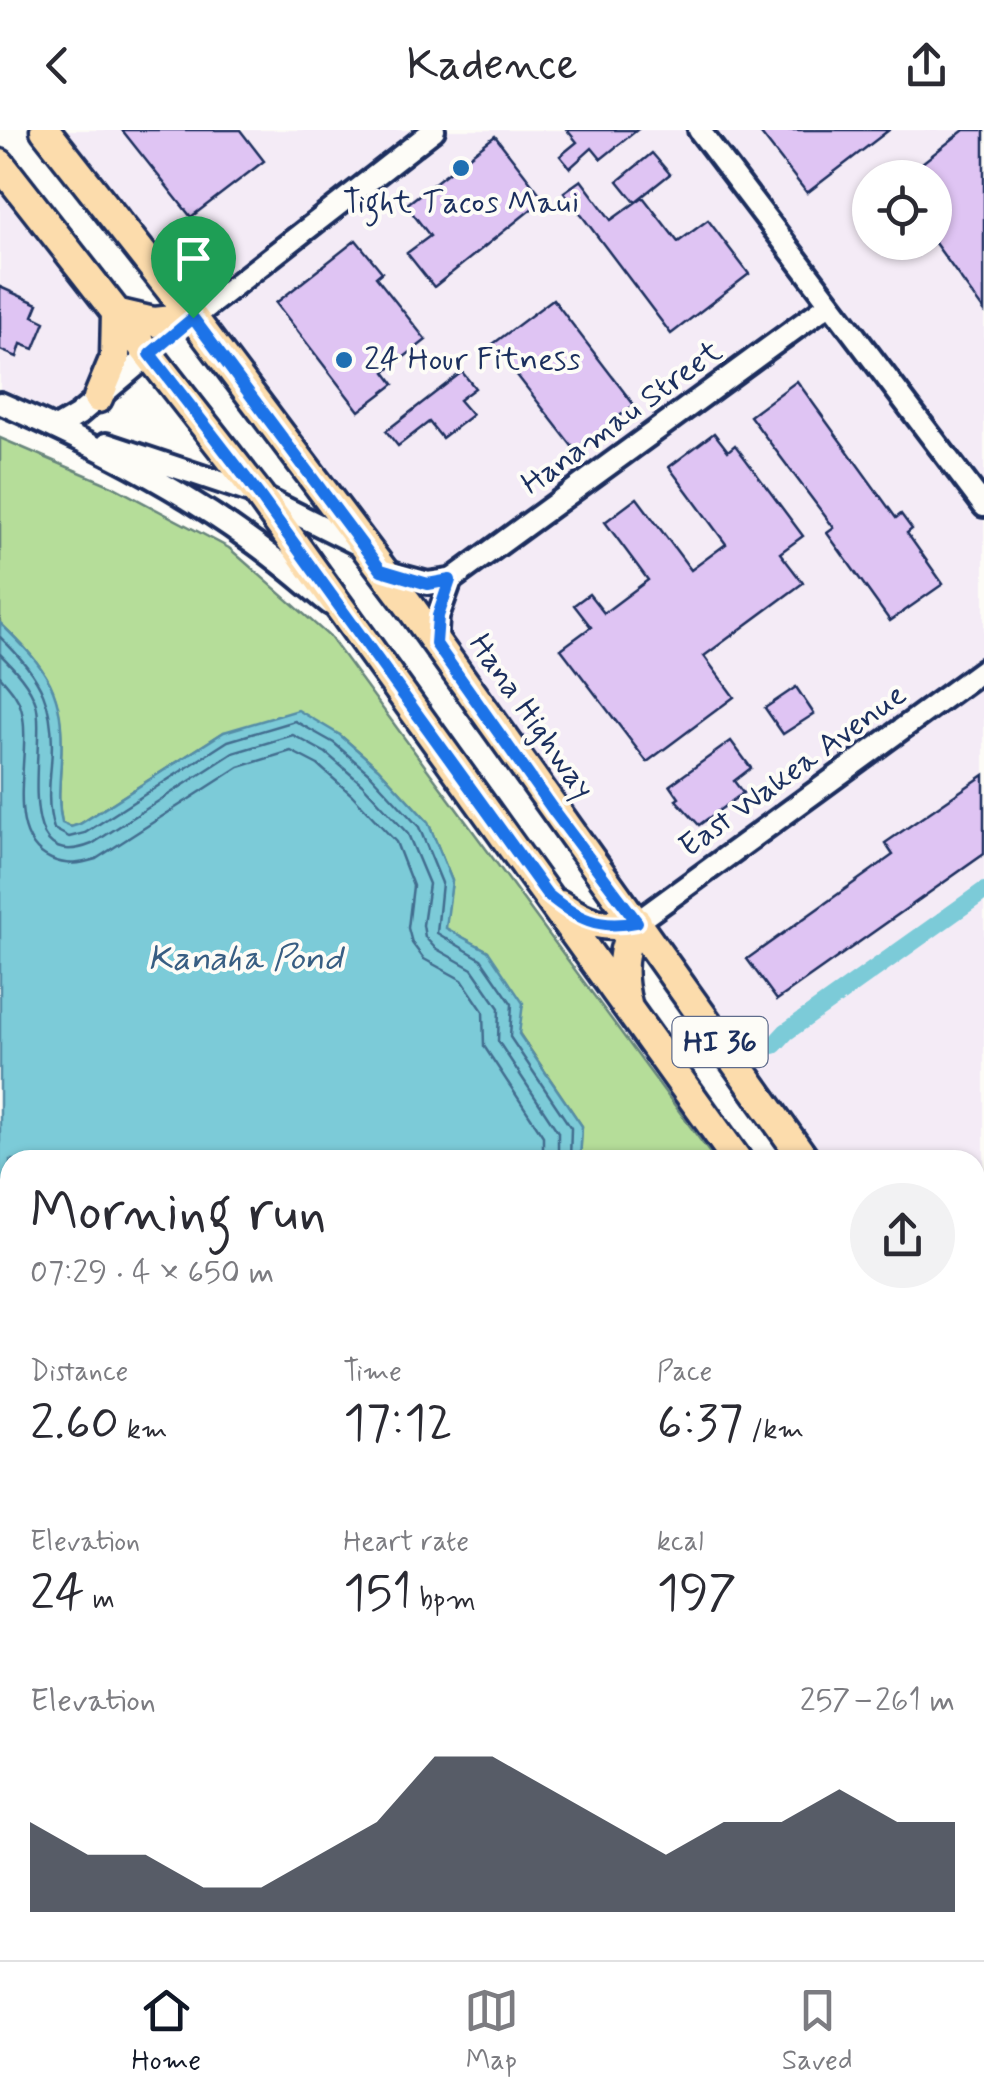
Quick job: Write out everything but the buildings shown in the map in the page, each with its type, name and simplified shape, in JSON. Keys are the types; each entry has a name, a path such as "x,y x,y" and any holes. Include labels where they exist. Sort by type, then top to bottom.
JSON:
{"main road":[{"name":"Hana Highway","path":"45,130 193,318 436,644 798,1150"},
{"name":"HI 36","path":"0,164 259,495 730,1150"},
{"path":"98,398 115,357 116,312 154,322 193,318"},
{"path":"150,354 193,318"},
{"name":"HI 36","path":"547,894 571,912 599,924 614,927 637,922"},
{"name":"HI 36","path":"627,1006 622,981 624,955 637,922"}],"street":[{"path":"193,318 434,130"},
{"path":"698,130 984,506"},
{"name":"Hanamau Street","path":"450,580 829,304"},
{"path":"56,428 150,354"},
{"path":"0,403 56,428 202,507 253,542 353,623"},
{"path":"56,428 259,495 362,546"},
{"path":"381,570 428,584 450,580 438,616 436,644"},
{"name":"East Wakea Avenue","path":"637,922 984,669"}],"shaded area":[{"path":"45,130 984,130 984,1150 796,1150"},
{"path":"0,164 150,354 56,428 0,403"}],"green space":[{"path":"0,438 112,486 229,548 330,637 708,1150 581,1150 582,1126 519,1033 488,951 445,928 452,881 428,822 378,768 340,735 224,732 80,824 71,827 62,823 61,737 56,699 41,668 0,623"}],"water":[{"name":"Kanaha Pond","path":"0,623 30,654 56,699 61,736 60,815 62,823 71,827 224,732 298,710 340,735 378,768 428,822 452,881 446,928 488,951 523,1003 519,1034 582,1126 581,1150 0,1150"}],"waterway":[{"path":"774,1045 786,1032 984,891"}],"place":[{"name":"Tight Tacos Maui","path":"461,168"},
{"name":"24 Hour Fitness","path":"344,360"}],"route":[{"path":"193,318 381,570 428,584 450,580 438,616 436,644 637,922 614,927 599,924 571,912 547,894 259,495 150,354 193,318"}]}
